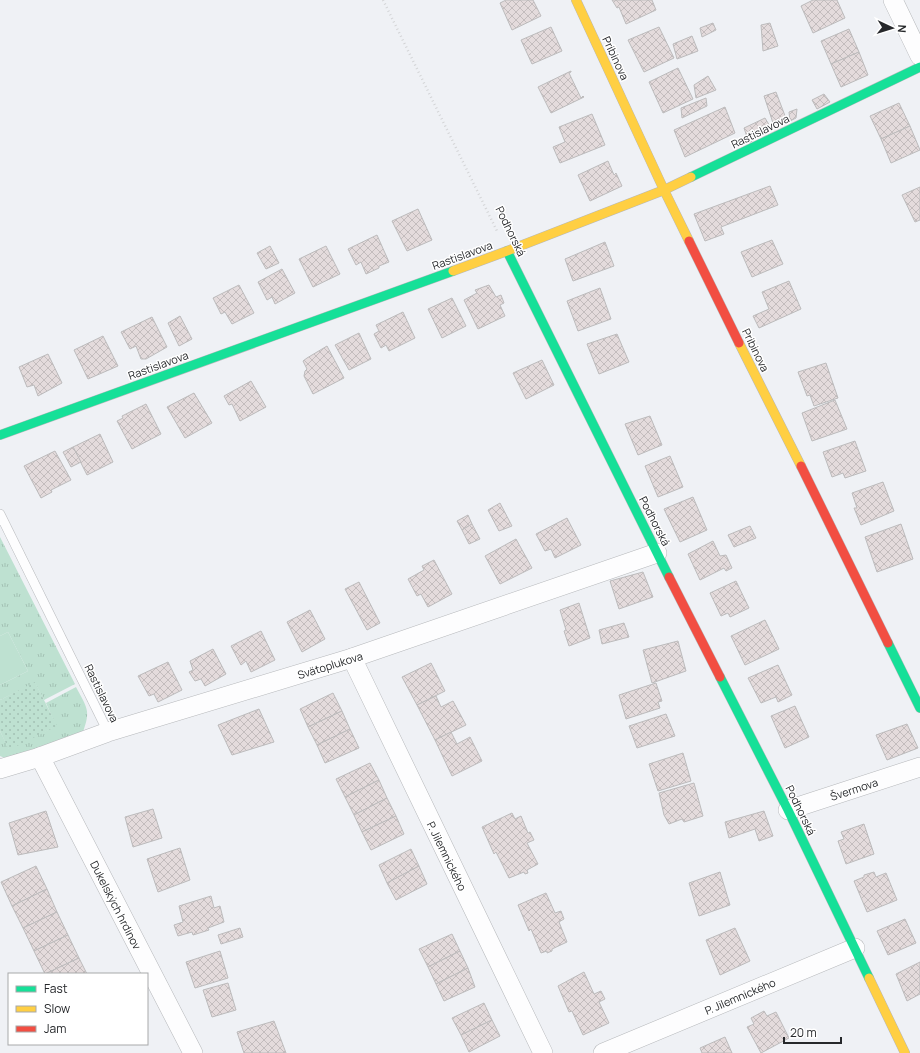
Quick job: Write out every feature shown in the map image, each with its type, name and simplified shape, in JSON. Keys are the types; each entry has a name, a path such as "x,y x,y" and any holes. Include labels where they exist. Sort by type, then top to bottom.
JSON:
{"street":[{"name":"Pribinova","path":"576,0 664,190 920,708"},
{"path":"893,0 920,56"},
{"name":"Rastislavova","path":"0,435 507,251 664,190 920,67"},
{"name":"Podhorská","path":"507,251 657,553 788,810 905,1053"},
{"name":"Svätoplukova","path":"0,769 40,757 108,732 352,658 657,553"},
{"name":"P. Jilemnického","path":"352,658 542,1053"},
{"name":"Dukelských hrdinov","path":"40,757 193,1053"},
{"name":"Švermova","path":"788,810 920,767"},
{"name":"P. Jilemnického","path":"603,1053 855,948"}],"lane":[{"name":"Rastislavova","path":"0,514 108,732"}],"path":[{"name":"Podhorská","path":"383,0 507,251"}],"green space":[{"path":"0,537 75,684 44,700 35,683 0,700 0,685 28,671 8,632 0,636"},
{"path":"8,632 28,671 0,685 0,636"},
{"path":"35,682 57,726 9,750 0,731 0,700"},
{"path":"76,687 87,709 87,719 83,732 7,759 0,756 0,731 9,749 56,726 46,703"}],"building":[{"path":"506,0 533,0 541,16 512,30 500,3"},
{"path":"612,0 652,0 656,10 626,24 619,7 617,8"},
{"path":"813,0 837,0 845,18 813,33 801,6"},
{"path":"713,23 716,30 702,37 700,28"},
{"path":"770,23 778,46 763,51 761,25"},
{"path":"551,27 562,51 532,64 521,40"},
{"path":"659,27 674,58 644,72 628,40"},
{"path":"849,29 859,52 831,64 821,41"},
{"path":"692,36 698,51 677,59 673,44"},
{"path":"859,52 868,75 841,87 831,64"},
{"path":"678,68 693,99 663,113 649,82"},
{"path":"571,71 569,73 581,98 583,96 584,97 551,113 538,87"},
{"path":"708,76 716,90 696,98 694,85"},
{"path":"776,92 787,121 775,129 764,96"},
{"path":"824,94 830,102 817,109 812,100"},
{"path":"706,98 707,106 682,118 681,108"},
{"path":"899,103 910,126 881,139 870,116"},
{"path":"725,107 735,133 685,157 674,130"},
{"path":"797,109 796,118 790,121 789,112"},
{"path":"592,114 605,145 560,163 553,147 565,142 559,127"},
{"path":"765,118 771,128 749,143 744,128"},
{"path":"910,126 920,150 891,163 881,139"},
{"path":"608,161 614,175 616,173 622,186 590,201 578,175"},
{"path":"770,186 778,205 721,227 724,234 705,241 694,214"},
{"path":"920,187 920,220 915,222 902,195"},
{"path":"418,209 432,240 407,251 392,221"},
{"path":"377,235 389,262 366,274 361,262 356,265 348,249"},
{"path":"772,240 783,264 752,277 741,252"},
{"path":"605,242 614,266 573,281 565,259"},
{"path":"270,246 279,263 266,269 257,253"},
{"path":"326,246 340,274 313,287 299,259"},
{"path":"282,269 295,293 275,304 272,297 267,300 258,282"},
{"path":"789,281 801,309 759,328 753,316 769,309 762,292"},
{"path":"239,285 254,313 232,324 225,312 221,314 213,298"},
{"path":"489,285 496,297 501,295 504,303 500,305 505,316 478,329 464,300 477,293 475,290"},
{"path":"600,288 611,319 578,331 567,301"},
{"path":"452,298 466,326 442,338 428,309"},
{"path":"403,312 415,338 389,351 386,345 381,348 374,334 379,331 376,325"},
{"path":"180,316 192,339 179,346 168,323"},
{"path":"152,317 167,347 146,359 141,359 136,346 130,349 121,332"},
{"path":"359,333 371,359 349,370 335,345"},
{"path":"617,334 629,362 599,374 587,344"},
{"path":"103,336 118,366 88,379 74,350"},
{"path":"327,346 344,378 313,394 304,376 307,369 303,361"},
{"path":"48,354 62,383 38,396 34,385 27,387 19,367"},
{"path":"542,360 554,385 526,399 513,373"},
{"path":"826,363 838,398 814,406 810,395 807,396 798,372"},
{"path":"251,381 266,407 240,421 232,404 229,405 224,396"},
{"path":"194,393 212,423 185,438 167,407"},
{"path":"835,400 847,429 812,441 802,413"},
{"path":"146,404 161,434 132,449 117,421 123,418 122,416"},
{"path":"650,416 662,445 638,455 625,424"},
{"path":"100,434 113,462 87,475 73,447"},
{"path":"855,441 866,471 845,478 843,473 832,477 823,452"},
{"path":"73,447 81,462 71,467 63,452"},
{"path":"55,451 71,480 51,490 52,492 41,498 24,466"},
{"path":"670,456 683,487 658,497 645,466"},
{"path":"883,482 894,511 861,525 854,508 857,508 852,493"},
{"path":"693,497 707,530 680,542 664,509"},
{"path":"500,503 512,526 499,531 488,510"},
{"path":"468,515 472,524 462,530 457,521"},
{"path":"567,518 581,545 555,558 551,549 545,551 536,534"},
{"path":"472,524 480,539 469,544 462,530"},
{"path":"901,524 913,559 877,572 865,537"},
{"path":"750,526 756,538 734,547 728,535"},
{"path":"516,539 532,568 500,584 485,556"},
{"path":"713,541 720,556 726,555 732,568 726,571 724,568 700,580 688,554"},
{"path":"434,560 452,594 428,607 421,594 417,596 408,579 424,570 422,566"},
{"path":"643,572 653,597 619,609 610,581"},
{"path":"736,581 749,608 730,617 728,613 721,616 710,593"},
{"path":"359,582 380,623 367,630 345,589"},
{"path":"579,603 590,638 569,646 564,631 566,630 560,610"},
{"path":"310,610 325,639 302,652 287,622"},
{"path":"765,620 779,649 745,665 731,636"},
{"path":"624,623 629,637 602,644 599,630"},
{"path":"261,631 275,660 251,672 246,661 241,665 231,646"},
{"path":"678,641 686,671 652,683 643,650"},
{"path":"213,649 226,674 205,686 201,679 195,681 189,672 193,670 190,661"},
{"path":"168,662 182,690 158,702 154,694 149,696 138,676"},
{"path":"431,663 445,691 417,705 402,677"},
{"path":"778,665 792,695 778,702 776,697 761,703 748,678"},
{"path":"656,683 662,701 658,702 660,708 626,719 619,695"},
{"path":"333,693 342,711 308,727 300,709"},
{"path":"436,696 441,707 453,701 466,725 435,740 417,705"},
{"path":"795,706 809,737 785,748 771,716"},
{"path":"259,709 274,742 232,755 218,725"},
{"path":"342,711 350,729 317,745 308,727"},
{"path":"666,714 675,736 637,748 629,726"},
{"path":"907,724 918,748 887,760 876,735"},
{"path":"350,729 359,748 325,763 317,745"},
{"path":"451,732 457,744 470,737 482,761 452,776 435,740"},
{"path":"683,753 691,781 658,791 649,764"},
{"path":"370,763 379,780 345,797 336,779"},
{"path":"379,780 387,798 354,815 345,797"},
{"path":"694,783 703,816 684,822 682,819 669,824 664,815 659,793"},
{"path":"387,798 396,816 362,832 354,815"},
{"path":"153,809 162,838 133,847 125,817"},
{"path":"46,811 58,847 18,855 9,823"},
{"path":"764,811 773,836 759,841 755,829 729,838 725,822"},
{"path":"512,813 515,819 521,816 528,833 530,832 534,840 527,843 538,864 527,870 528,873 525,874 524,872 509,878 496,852 494,854 482,827"},
{"path":"396,816 404,834 371,850 362,832"},
{"path":"864,824 874,854 846,864 838,841 844,839 841,832"},
{"path":"180,848 190,880 158,892 147,859"},
{"path":"411,849 419,866 387,883 379,865"},
{"path":"36,866 47,889 12,906 1,882"},
{"path":"419,866 427,884 396,900 387,883"},
{"path":"720,872 730,905 699,916 689,883"},
{"path":"874,872 876,877 886,873 897,900 867,912 854,881 864,877 864,875"},
{"path":"47,889 57,912 23,928 12,906"},
{"path":"546,893 555,913 561,911 564,919 559,922 567,942 552,949 552,951 541,953 531,929 529,931 518,905"},
{"path":"211,896 214,908 220,906 224,922 208,928 209,930 193,935 192,932 178,936 174,925 183,922 179,906"},
{"path":"57,912 68,935 34,951 23,928"},
{"path":"905,919 916,943 888,955 877,931"},
{"path":"240,928 243,937 221,944 218,935"},
{"path":"735,928 750,961 720,975 706,940"},
{"path":"452,934 460,951 428,967 419,949"},
{"path":"68,935 79,958 45,973 34,951"},
{"path":"220,951 228,978 195,988 186,962"},
{"path":"460,951 468,968 436,984 428,967"},
{"path":"79,958 86,973 47,973"},
{"path":"920,962 920,994 907,1001 896,974"},
{"path":"468,968 475,987 444,1001 436,984"},
{"path":"584,972 594,994 601,991 605,999 599,1002 609,1023 583,1035 572,1011 569,1012 558,986"},
{"path":"228,983 236,1010 212,1017 203,990"},
{"path":"484,1003 492,1020 461,1035 452,1018"},
{"path":"764,1011 767,1016 776,1012 789,1038 761,1053 747,1027 754,1024 751,1018"},
{"path":"492,1020 500,1036 469,1052 461,1035"},
{"path":"274,1021 286,1053 244,1053 237,1032"},
{"path":"725,1037 732,1053 702,1053 700,1048"}],"traffic: fast":[{"path":"691,177 920,67"},
{"path":"507,251 669,577"},
{"path":"0,435 453,271"},
{"path":"888,643 920,708"},
{"path":"720,677 788,810 869,978"}],"traffic: slow":[{"path":"576,0 689,241"},
{"path":"453,271 664,190 691,177"},
{"path":"739,343 801,466"},
{"path":"869,978 905,1053"}],"traffic: jam":[{"path":"689,241 739,343"},
{"path":"801,466 888,643"},
{"path":"669,577 720,677"}]}
